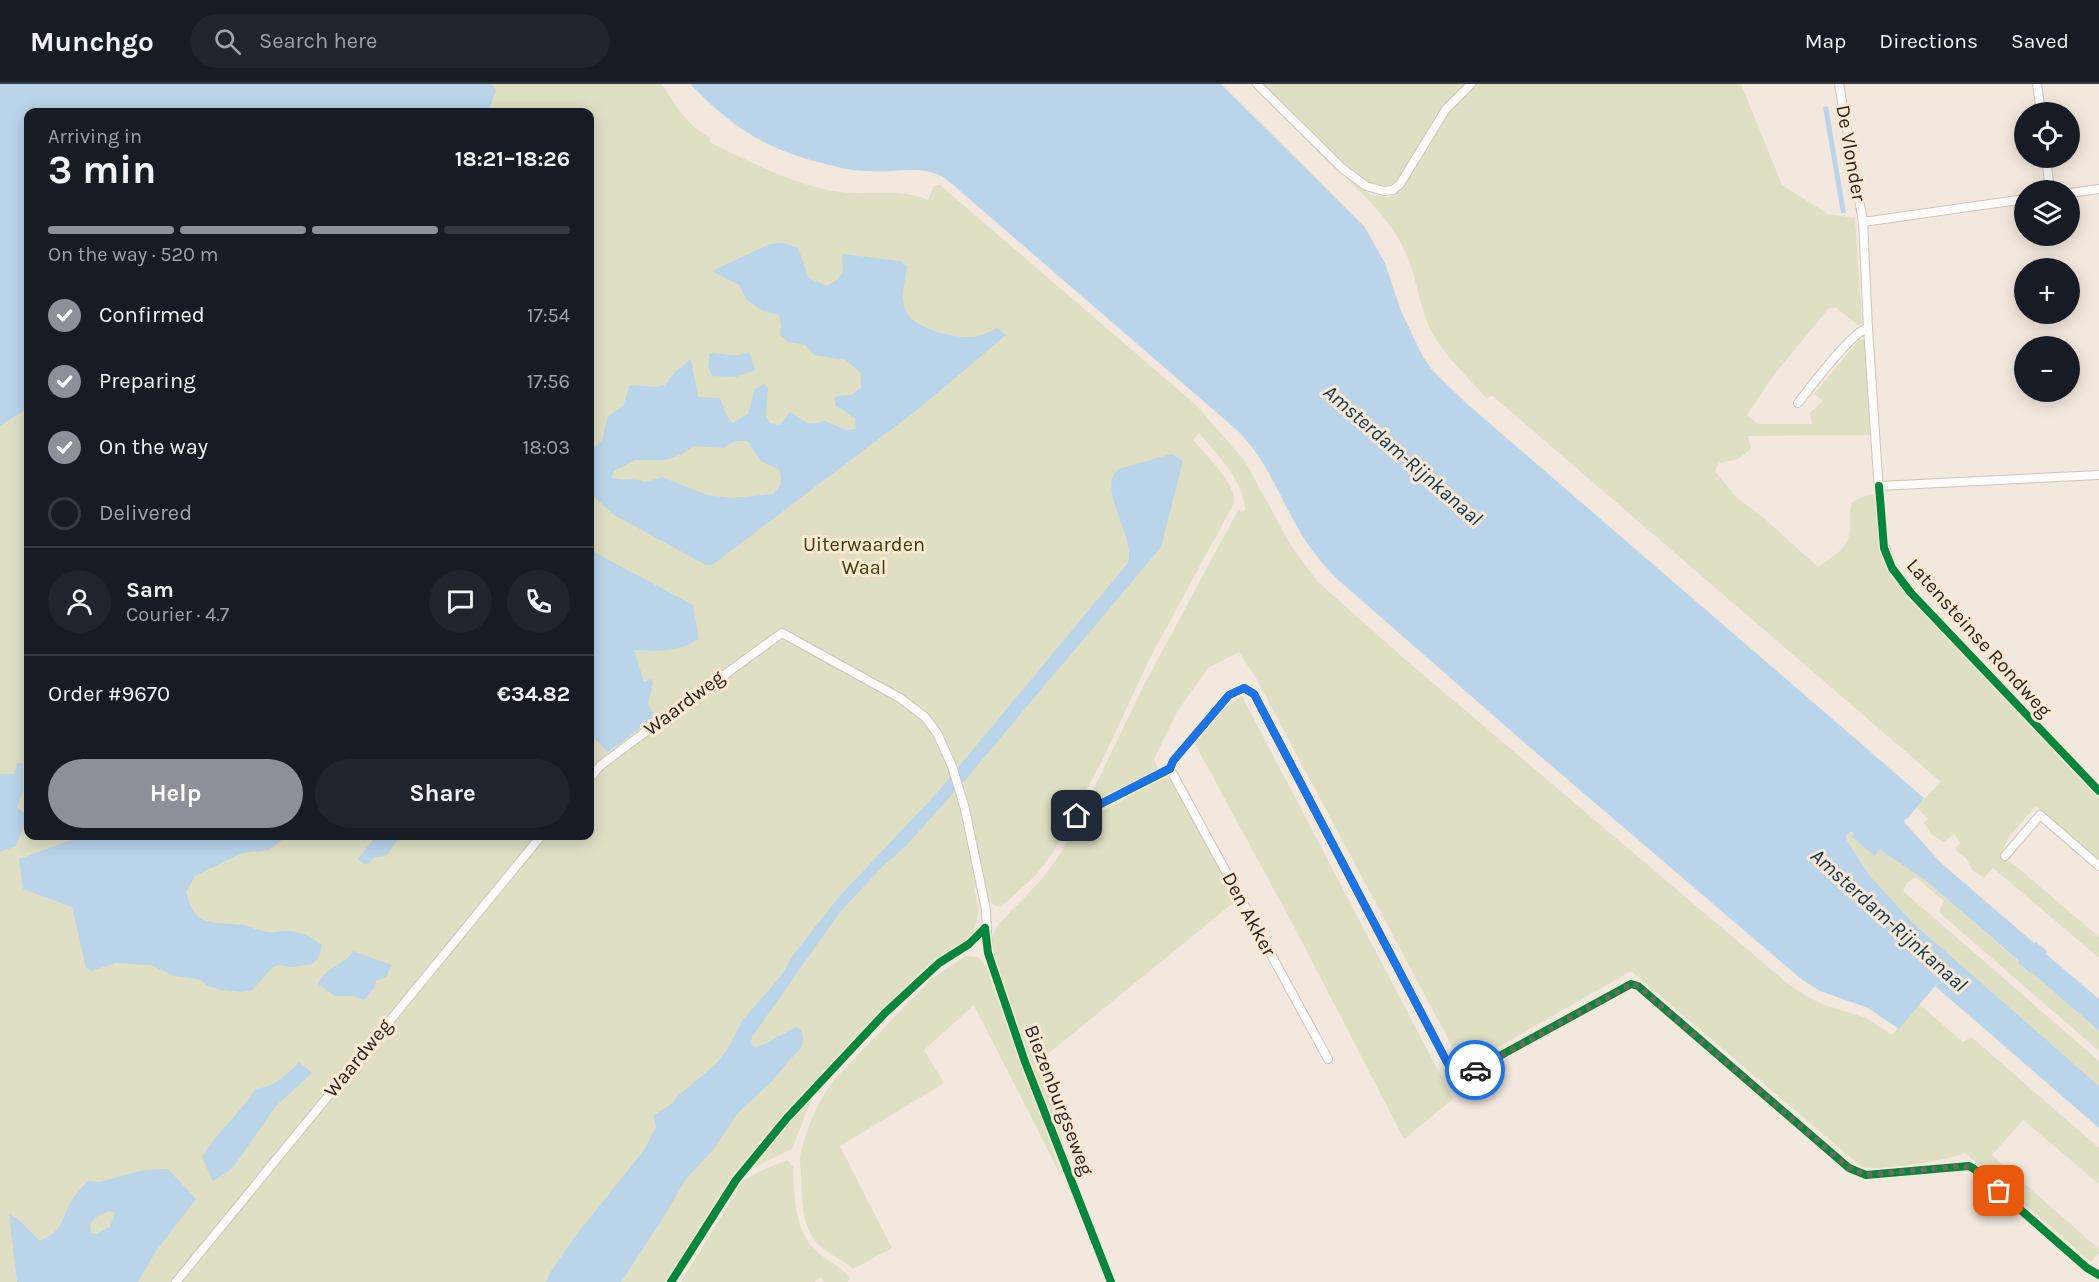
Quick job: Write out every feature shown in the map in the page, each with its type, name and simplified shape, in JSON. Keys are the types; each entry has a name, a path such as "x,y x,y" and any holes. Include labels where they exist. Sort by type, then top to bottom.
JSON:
{"street":[{"path":"1257,84 1343,169 1366,186 1384,191 1393,190 1400,184 1446,109 1472,84"},
{"name":"De Vlonder","path":"1839,84 1863,222"},
{"path":"2037,84 2040,102"},
{"path":"2080,192 2099,189"},
{"path":"1863,222 2014,201"},
{"name":"Latensteinse Rondweg","path":"1863,222 1868,328 1884,548 1897,576 1919,602 2099,791"},
{"path":"1798,403 1849,342 1863,329 1868,328"},
{"path":"1879,486 2099,475"},
{"name":"Biezenburgseweg","path":"782,633 900,698 925,717 938,733 961,795 986,910 985,928 988,953 1025,1062 1111,1282"},
{"name":"Waardweg","path":"594,773 638,737 782,633"},
{"path":"1077,816 1170,768 1173,761 1229,695 1244,688 1254,694 1452,1069 1463,1075 1472,1071 1632,984 1638,986 1849,1168 1866,1175 1961,1166 1974,1169 2087,1268 2099,1275"},
{"name":"Den Akker","path":"1170,768 1328,1059"},
{"path":"2004,856 2040,815 2099,866"},
{"name":"Waardweg","path":"176,1282 538,840"}],"green space":[{"name":"Uiterwaarden Waal","path":"490,84 662,84 689,122 711,138 709,142 801,183 845,193 905,194 928,200 934,186 940,185 1196,405 1245,461 1291,546 1318,582 1407,661 1787,983 1822,1004 1866,1018 1892,1035 1919,1004 1963,1042 1971,1037 1975,1040 2099,1148 2099,1184 2023,1120 1992,1155 2099,1249 2099,1253 2091,1262 1965,1153 1913,1164 1882,1168 1862,1167 1631,971 1463,1067 1256,678 1239,652 1208,668 1177,712 1154,759 1159,770 1083,811 1144,685 1237,512 1239,510 1242,513 1245,510 1244,499 1235,479 1199,433 1193,440 1225,478 1234,503 1150,658 1102,761 1052,854 1036,875 1001,907 993,905 988,900 982,885 974,889 979,911 973,935 908,989 750,1165 676,1282 0,1282 0,426 24,411 24,840 594,840 594,108 459,108"},
{"path":"1262,84 1467,84 1440,115 1398,182 1384,187 1363,181"},
{"path":"1476,84 1741,84 1782,185 1828,214 1855,218 1862,324 1858,325 1835,307 1829,308 1773,376 1747,415 1758,424 1812,424 1810,413 1823,401 1814,394 1860,339 1864,339 1871,435 1748,436 1751,449 1738,459 1719,463 1715,471 1736,497 1764,518 1818,567 1840,551 1848,540 1852,502 1874,495 1879,537 1891,577 2099,798 2099,860 2036,806 2009,837 2002,851 2009,860 2099,937 2099,958 1993,868 1984,878 1973,871 1966,858 1955,850 1960,843 1954,834 1944,842 1932,835 1924,823 1928,819 1916,807 1941,782 1493,396 1486,398 1435,338 1425,317 1409,262 1399,239 1375,207 1337,169 1371,195 1390,197 1403,186 1451,109"},
{"path":"1242,696 1453,1099 1404,1139 1299,936 1194,742 1224,707"},
{"path":"1162,777 1170,780 1176,787 1238,899 1043,1058 1064,1147 1019,1038 989,944 997,926 1041,880 1077,826"},
{"path":"1848,832 1854,833 1852,836 1876,852 1879,849 1925,880 2029,973 2031,972 2099,1031 2099,1051 1941,914 1939,911 1944,901 1915,877 1907,883 1903,891 2099,1061 2099,1086 1913,923 1870,876 1846,839"},
{"path":"966,956 978,957 986,966 1062,1178 974,1005 924,1050 944,1083 840,1146 892,1248 853,1269 817,1243 806,1223 800,1158 809,1125 834,1080 930,980"},
{"path":"812,1098 792,1149 753,1168 751,1166"},
{"path":"787,1160 793,1166 797,1211 803,1233 816,1251 838,1266 849,1277 848,1282 824,1282 821,1277 814,1282 681,1282 743,1181"}],"water":[{"path":"0,84 491,84 496,90 489,108 24,108 24,411 0,426"},
{"name":"Amsterdam-Rijnkanaal","path":"690,84 1221,84 1364,226 1385,263 1401,311 1423,357 1433,371 1466,403 1924,798 1904,820 1905,823 1941,863 2034,943 2036,942 2047,951 2046,954 2099,999 2099,1031 1925,880 1879,849 1875,856 1852,837 1854,833 1847,834 1846,839 1870,876 1913,923 2099,1086 2099,1128 1935,986 1899,1029 1868,1008 1820,991 1800,978 1336,578 1307,543 1265,466 1238,431 945,178 918,170 848,169 795,155 746,132 718,111"},
{"path":"1828,106 1846,213 1841,213 1823,107"},
{"path":"784,243 798,248 809,278 826,286 837,280 843,272 842,254 901,261 907,267 903,302 907,313 918,324 955,336 977,336 997,328 1006,335 917,410 712,565 706,565 614,515 594,497 594,448 602,440 608,416 623,406 630,385 657,387 665,385 675,372 691,359 698,397 720,398 732,423 748,414 755,389 764,384 768,388 766,416 770,423 780,425 790,412 810,423 825,421 846,430 856,429 855,418 836,406 834,398 851,395 861,388 861,373 846,360 814,355 805,345 789,342 780,335 779,315 763,311 747,300 739,285 712,271 770,244","holes":["736,441 747,441 761,461 780,470 781,483 774,494 730,498 707,495 662,477 645,482 611,477 614,471 635,460 665,460 682,454 694,446 723,448"]},
{"path":"749,351 755,370 736,377 712,376 708,366 710,353 735,355"},
{"path":"1171,454 1183,461 1161,547 966,779 904,848 884,865 840,912 752,1037 751,1044 755,1047 763,1045 796,1027 801,1030 802,1046 771,1082 737,1114 713,1150 686,1179 621,1282 546,1282 574,1238 644,1150 656,1127 654,1115 673,1103 678,1096 716,1064 727,1050 742,1021 781,976 794,954 838,898 935,795 1128,563 1127,539 1113,500 1111,487 1113,477 1119,469"},
{"path":"594,552 693,605 699,639 675,649 634,650 644,682 651,679 653,682 648,704 655,717 608,752 594,738"},
{"path":"17,763 23,763 23,792 17,807 24,813 24,826 16,846 0,852 0,774 15,774"},
{"path":"71,840 282,840 269,850 242,853 195,876 186,892 194,912 200,918 214,923 243,925 267,932 289,931 305,935 322,945 318,959 312,964 292,967 278,965 272,968 252,990 242,992 221,990 208,986 199,979 174,976 151,965 116,963 91,971 86,967 72,907 23,889 19,859"},
{"path":"373,840 397,840 387,856 375,857 366,865 358,859"},
{"path":"353,951 392,965 386,977 376,981 375,987 364,1000 353,996 335,996 318,984 326,973 344,961"},
{"path":"299,1062 312,1073 275,1107 232,1169 213,1181 202,1157 208,1148 256,1089 280,1080"},
{"path":"168,1169 196,1199 156,1251 138,1282 17,1282 9,1214 18,1219 40,1241 58,1228 74,1197 88,1181 100,1182 144,1170","holes":["109,1211 115,1213 110,1227 96,1234 91,1233 90,1225 96,1217"]}],"cycle path":[{"path":"1879,486 1884,548 1892,568 1911,593 2099,791"},
{"path":"1077,816 1170,769 1173,761 1229,695 1244,688 1254,694 1452,1069 1463,1075 1472,1071 1631,984 1638,986 1849,1168 1866,1175 1969,1166 2087,1268 2099,1275"},
{"path":"985,928 988,953 1025,1062 1111,1282"},
{"path":"671,1282 736,1180 787,1118 885,1013 939,963 969,944 985,928"}],"way so far":[{"path":"1475,1070 1632,984 1638,986 1849,1168 1866,1175 1969,1166 1999,1191"}],"route":[{"path":"1077,816 1170,768 1173,761 1229,695 1244,688 1250,690 1448,1064 1463,1075 1475,1070"}]}
